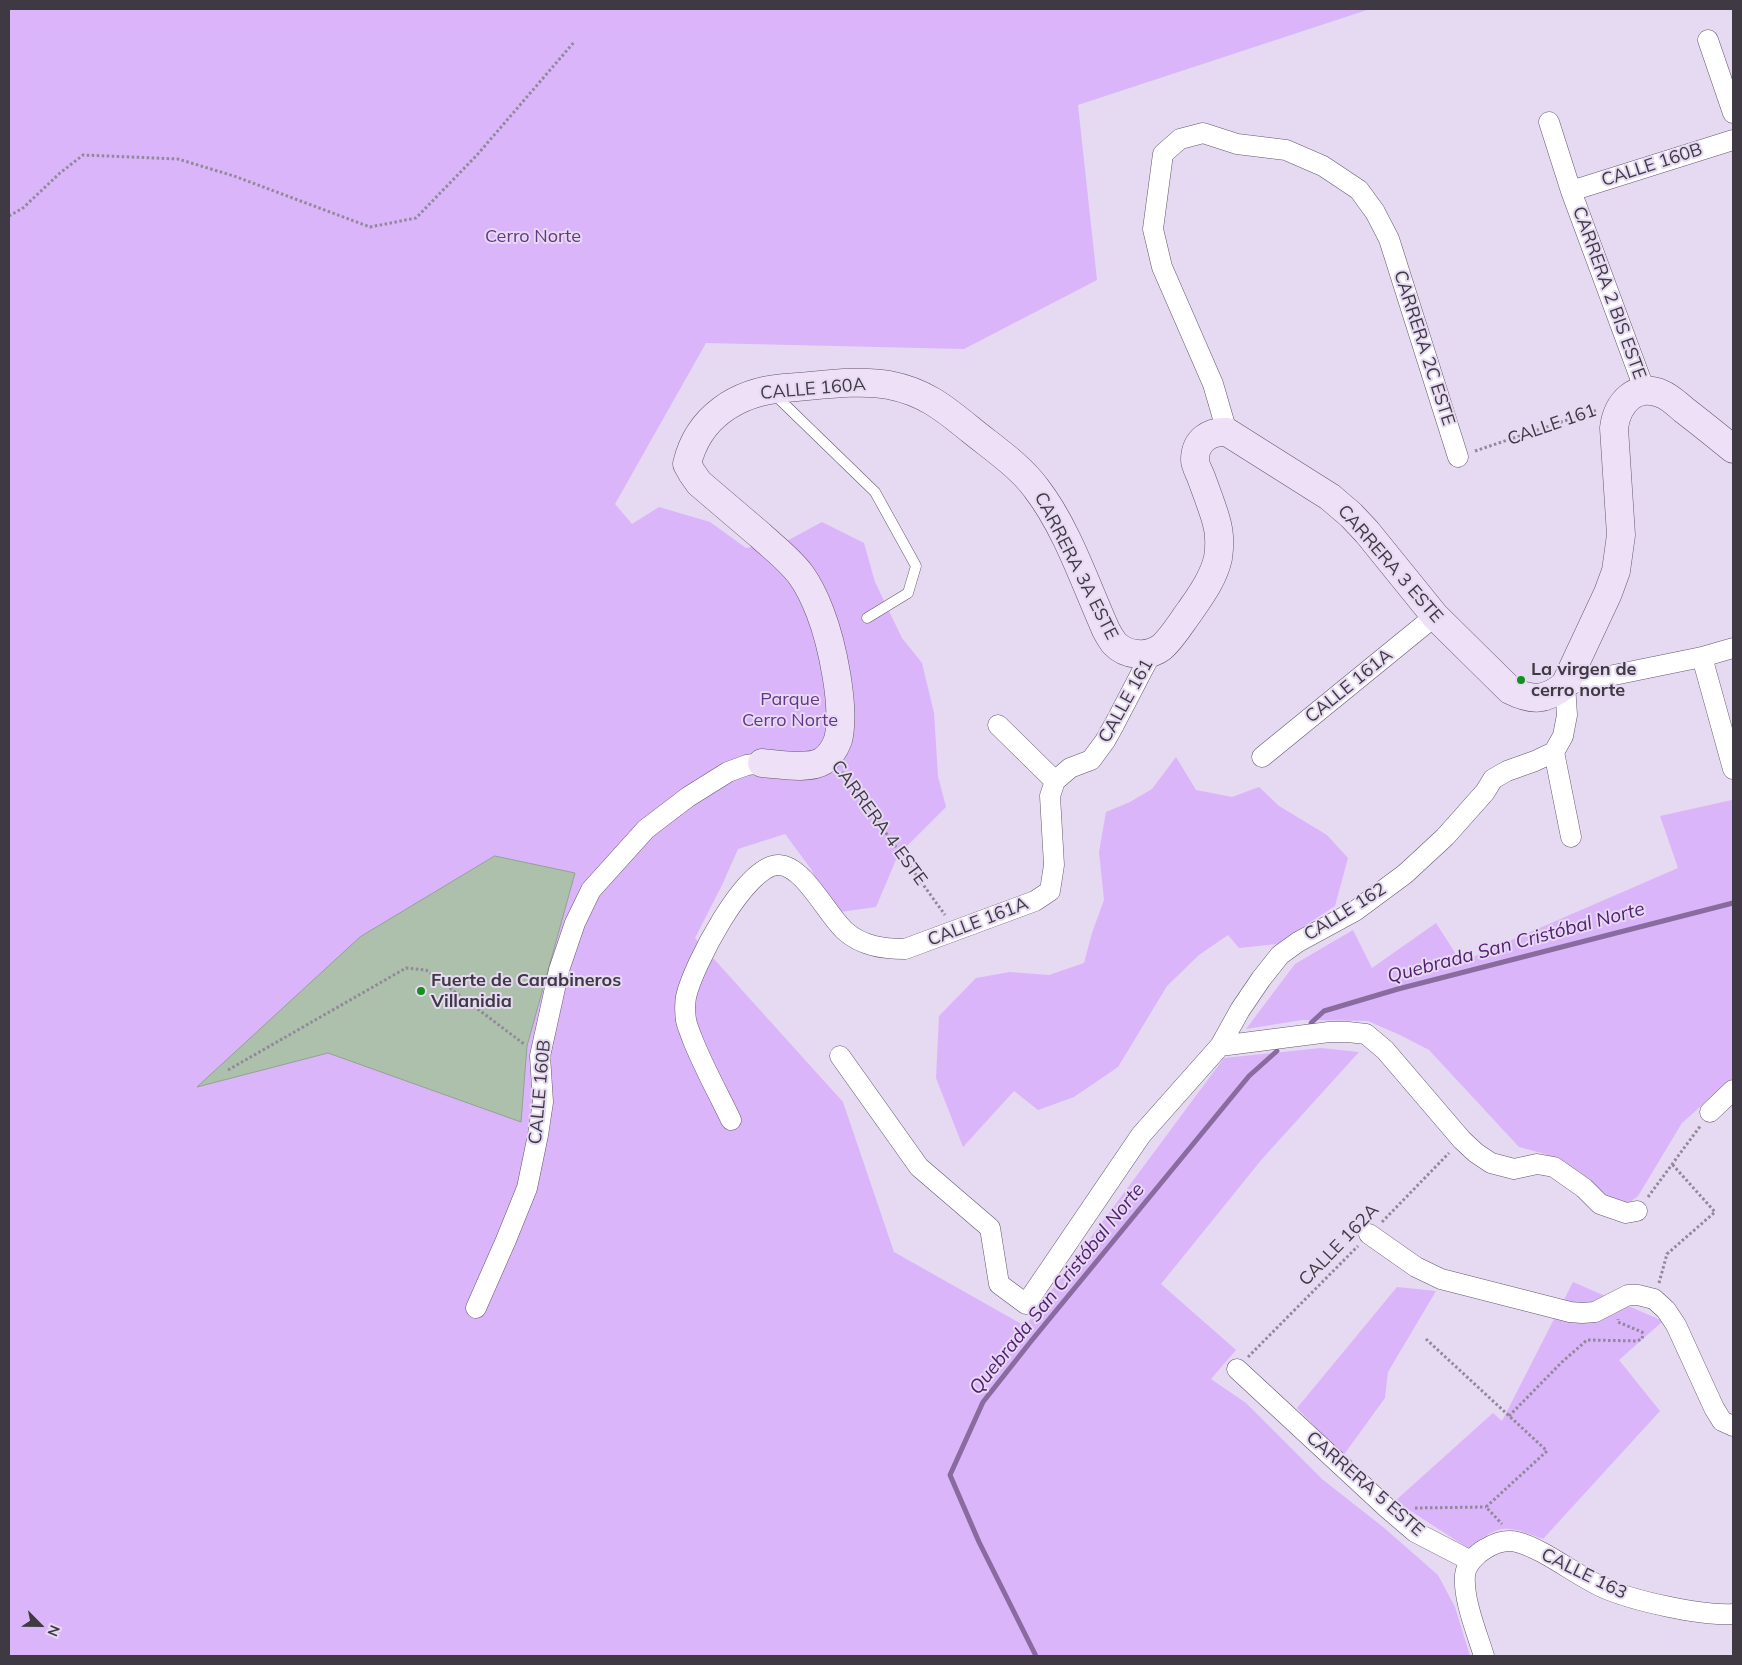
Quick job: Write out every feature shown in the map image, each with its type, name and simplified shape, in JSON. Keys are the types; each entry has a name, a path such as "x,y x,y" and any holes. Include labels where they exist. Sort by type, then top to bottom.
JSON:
{"street":[{"path":"1708,40 1733,113"},
{"name":"CARRERA 2 BIS ESTE","path":"1549,122 1635,395 1653,391 1663,394 1733,449"},
{"name":"CARRERA 2C ESTE","path":"1227,432 1214,384 1162,267 1153,229 1163,154 1180,139 1203,133 1238,144 1286,150 1322,166 1359,190 1389,239 1458,457"},
{"name":"CALLE 160B","path":"1571,191 1733,140"},
{"name":"CALLE 160A","path":"688,464 694,442 705,426 723,409 746,396 770,389 864,383 888,385 918,394 939,405"},
{"path":"1571,837 1554,752 1563,736 1567,715 1564,685 1608,593 1616,572 1621,535 1614,428 1616,414 1635,395"},
{"name":"CARRERA 3A ESTE","path":"939,405 1018,468 1035,487 1055,518 1106,630 1114,643 1125,652 1151,654"},
{"name":"CALLE 161","path":"1055,781 1070,768 1091,760 1105,741 1151,654 1162,647 1176,631 1210,578 1218,559 1220,541 1217,521 1195,461 1197,448 1202,439 1208,434 1217,431 1227,432"},
{"name":"CARRERA 3 ESTE","path":"1227,432 1330,497 1351,515 1435,616 1510,690 1523,696 1539,698 1553,694 1564,685"},
{"name":"CARRERA 4 ESTE","path":"688,464 692,474 699,483 784,557 800,573 809,588 820,612 834,662 839,694 839,733 837,742 830,755"},
{"name":"CALLE 161A","path":"1262,757 1435,616"},
{"path":"1564,685 1702,657 1733,648"},
{"path":"1702,657 1733,769"},
{"path":"998,725 1055,781"},
{"name":"CALLE 162","path":"840,1056 919,1167 990,1228 999,1284 1026,1304 1141,1134 1220,1046 1240,1010 1280,955 1298,942 1354,911 1405,874 1445,837 1485,792 1493,779 1507,771 1554,752"},
{"name":"CALLE 160B","path":"476,1308 527,1188 543,1102 540,1056 559,970 575,923 591,890 646,829 688,797 728,772 748,765 762,763 807,766 821,762 830,755"},
{"name":"CALLE 161A","path":"731,1120 697,1049 686,1021 686,998 698,964 719,926 733,903 757,874 769,867 780,865 798,872 844,930 862,942 884,949 905,950 1035,901 1050,891 1054,865 1050,796 1055,781"},
{"path":"1220,1046 1329,1032 1366,1034 1385,1050 1462,1140 1491,1163 1514,1169 1538,1164 1554,1167 1584,1188 1600,1204 1626,1213 1637,1211"},
{"path":"1710,1112 1733,1090"},
{"path":"1369,1234 1416,1267 1441,1279 1570,1312 1595,1312 1628,1295 1638,1295 1654,1299 1666,1310 1676,1325 1722,1421 1733,1426"},
{"name":"CARRERA 5 ESTE","path":"1237,1369 1415,1532 1472,1561"},
{"path":"1484,1656 1466,1590 1465,1574 1472,1561 1480,1552 1494,1544 1506,1541 1518,1542"},
{"name":"CALLE 163","path":"1518,1542 1603,1588 1627,1597 1686,1610 1733,1614"}],"lane":[{"path":"770,389 875,492 916,566 908,593 867,618"}],"path":[{"path":"9,216 23,208 60,173 83,155 178,159 234,176 370,227 416,218 477,155 575,41"},
{"name":"CALLE 161","path":"1458,457 1635,395"},
{"name":"CARRERA 4 ESTE","path":"830,755 957,931"},
{"path":"228,1070 406,968 426,970 540,1056"},
{"path":"1637,1211 1710,1112"},
{"name":"CALLE 162A","path":"1237,1369 1462,1140"},
{"path":"1654,1299 1667,1254 1715,1212 1672,1164"},
{"path":"1509,1416 1562,1362 1587,1340 1637,1341 1642,1339 1642,1332 1618,1322 1620,1316"},
{"path":"1387,1508 1486,1507 1547,1451 1426,1339"},
{"path":"1486,1507 1518,1542"}],"green space":[{"path":"9,9 1370,9 1078,105 1097,280 964,349 706,343 615,504 632,524 659,507 710,522 746,548 783,543 822,522 864,543 875,582 902,638 922,663 934,713 938,776 946,807 898,855 876,907 833,913 811,869 785,834 738,849 695,938 843,1102 894,1252 1025,1326 1224,1058 1321,1048 1359,1052 1262,1159 1161,1284 1236,1350 1211,1379 1246,1403 1322,1479 1383,1527 1438,1575 1455,1607 1470,1656 9,1656"},
{"path":"1176,757 1196,790 1232,797 1259,787 1279,806 1327,835 1348,858 1335,906 1277,944 1239,948 1228,935 1199,955 1167,986 1118,1067 1074,1097 1038,1110 1014,1091 963,1147 936,1078 939,1016 976,978 1010,972 1049,975 1084,963 1104,900 1099,852 1106,812 1130,802 1152,789"},
{"path":"1732,800 1733,1079 1682,1123 1638,1196 1627,1204 1610,1202 1562,1162 1545,1154 1519,1147 1429,1050 1400,1035 1368,1021 1302,1020 1246,1029 1295,964 1353,930 1372,968 1436,923 1461,962 1678,868 1660,816"},
{"path":"1573,1282 1663,1321 1619,1360 1660,1411 1543,1539 1520,1531 1504,1529 1489,1534 1468,1548 1395,1501 1493,1413 1502,1421"},
{"path":"1397,1287 1436,1291 1388,1372 1385,1398 1343,1456 1297,1408"}],"building":[{"name":"Fuerte de Carabineros Villanidia","path":"495,856 575,873 527,1046 521,1122 328,1053 197,1087 360,937"}],"waterway":[{"name":"Quebrada San Cristóbal Norte","path":"1311,1023 1324,1011 1398,989 1733,903"},
{"name":"Quebrada San Cristóbal Norte","path":"1036,1656 979,1542 950,1475 983,1402 1249,1076 1277,1051"}],"place":[{"name":"La virgen de cerro norte","path":"1521,680"},
{"name":"Fuerte de Carabineros Villanidia","path":"421,991"}],"park label":[{"name":"Cerro Norte","path":"533,237"},
{"name":"Parque Cerro Norte","path":"790,710"}]}
